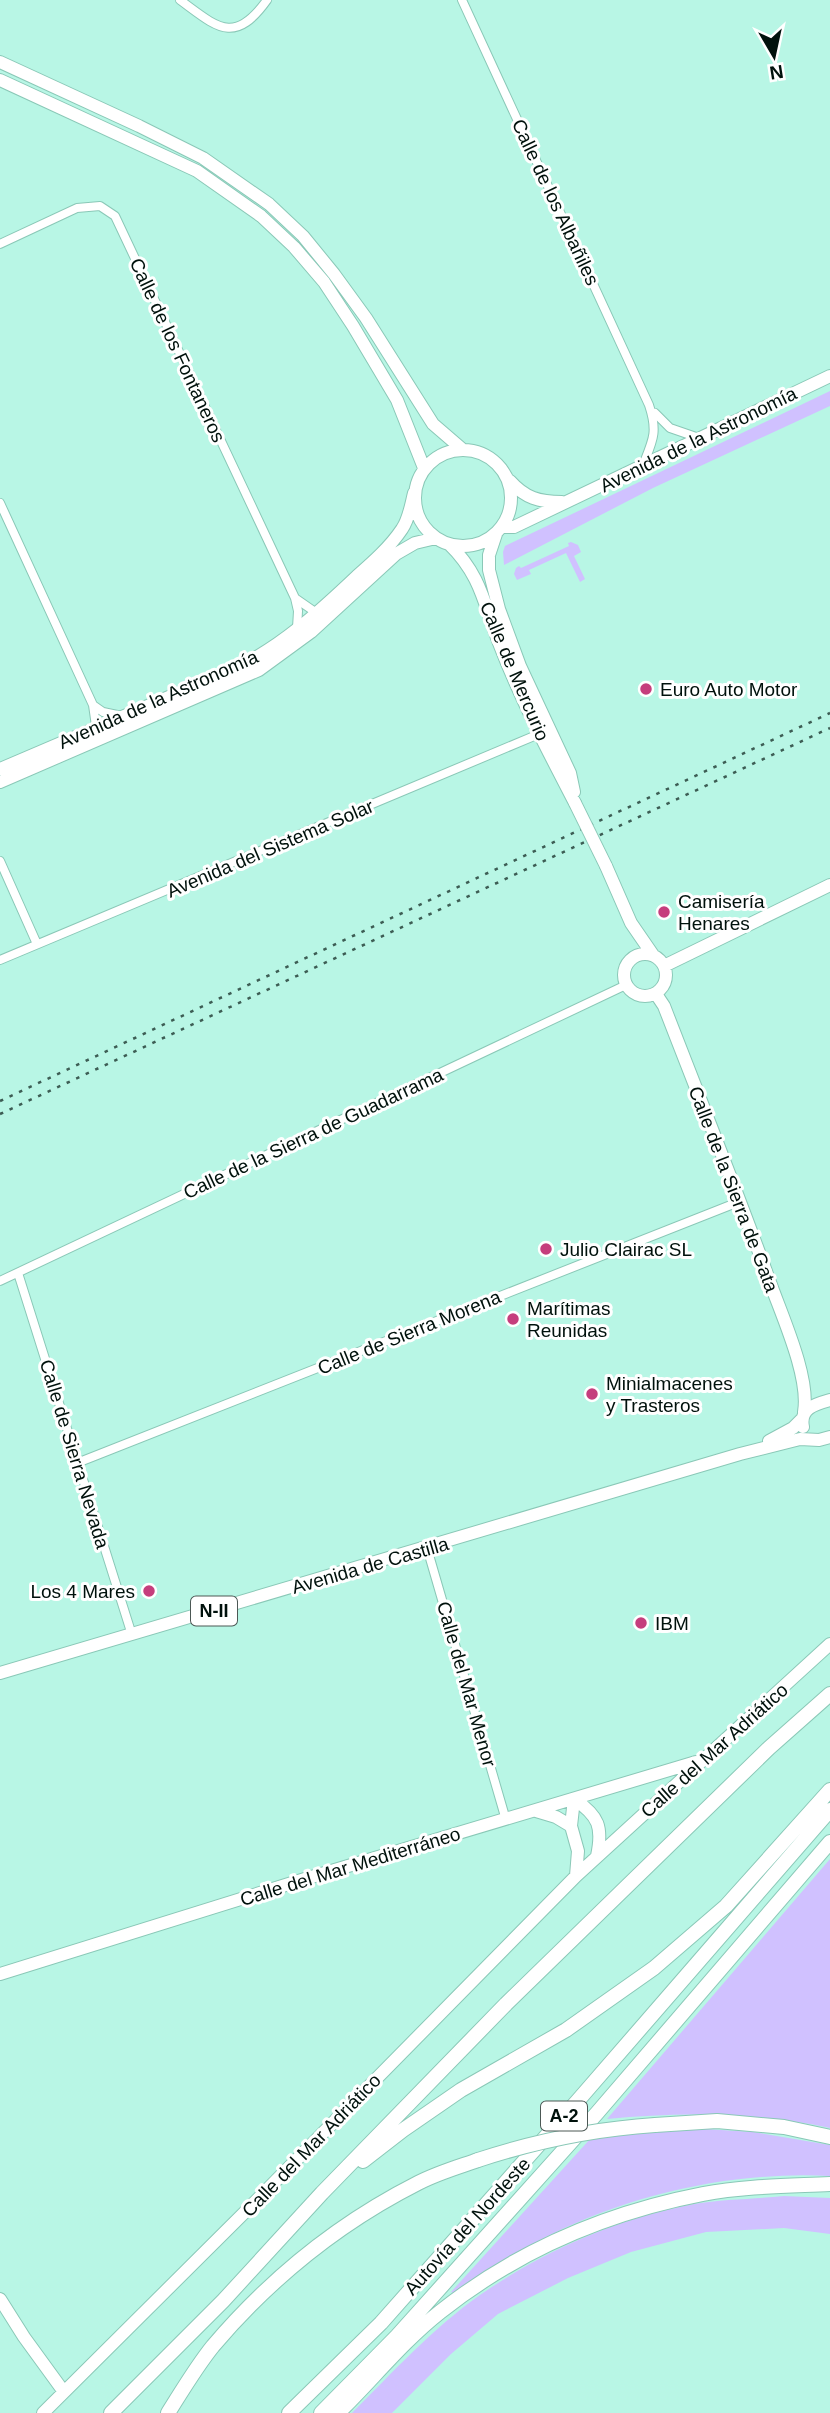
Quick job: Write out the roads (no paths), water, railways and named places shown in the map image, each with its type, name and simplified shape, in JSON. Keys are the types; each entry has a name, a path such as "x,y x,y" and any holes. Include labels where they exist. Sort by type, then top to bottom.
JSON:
{"highway":[{"path":"111,2413 223,2301 322,2193 614,1896 769,1748 830,1695"},
{"path":"322,2193 403,2130 461,2090 566,2030 654,1968 726,1906 830,1790"},
{"name":"Autovía del Nordeste","path":"289,2413 381,2322 830,1810"},
{"name":"Autovía del Nordeste","path":"321,2413 397,2336 597,2113 830,1842"},
{"path":"167,2413 212,2348 247,2310 305,2256 370,2209 420,2181 521,2146 617,2127 717,2121 784,2127 830,2137"},
{"path":"338,2413 410,2338 440,2312 485,2281 566,2236 629,2211 705,2194 830,2183"}],"street":[{"path":"180,0 212,23 228,29 245,24 267,0"},
{"name":"Calle de los Albañiles","path":"462,0 649,405 656,434 643,465"},
{"path":"0,62 203,158 269,204 303,236 334,274 366,318 433,424 462,449"},
{"path":"0,79 197,171 261,216 294,247 324,282 353,326 397,400 424,468"},
{"name":"Calle de los Fontaneros","path":"0,244 77,208 100,206 115,216 295,598 298,611 297,628"},
{"name":"Avenida de la Astronomía","path":"499,530 514,527 830,376"},
{"name":"Calle de los Albañiles","path":"649,405 660,421 670,428 699,438"},
{"path":"508,480 512,493 511,508 499,530 482,542 466,546 449,544 436,538 424,526 416,511 415,493 424,468 436,457 462,449 481,452 492,458 518,491 531,499 565,502"},
{"name":"Avenida de la Astronomía","path":"0,782 247,676 284,653 404,527 415,493"},
{"path":"0,503 93,705 96,726 84,744 72,752"},
{"name":"Calle de Mercurio","path":"499,530 489,555 489,570 495,594 511,643 570,772 575,803"},
{"name":"Avenida de la Astronomía","path":"0,769 253,660 297,628 323,615 396,554 415,543 436,538"},
{"name":"Calle de Mercurio","path":"449,544 466,561 476,578 499,643 539,734 606,866 631,923"},
{"path":"295,598 323,615"},
{"path":"93,705 103,712 122,716"},
{"path":"539,706 539,734 561,752"},
{"name":"Avenida del Sistema Solar","path":"0,960 539,734"},
{"path":"0,861 37,944"},
{"path":"664,966 830,885"},
{"path":"631,923 664,966 667,974 665,983 656,994 648,997 639,996 626,985 624,976 633,948 631,923"},
{"path":"631,959 639,955 653,955"},
{"name":"Calle de la Sierra de Guadarrama","path":"0,1281 626,985"},
{"name":"Calle de la Sierra de Gata","path":"656,994 664,1006 741,1201 782,1315 805,1387 803,1416"},
{"name":"Calle de Sierra Morena","path":"77,1462 741,1201"},
{"name":"Calle de Sierra Nevada","path":"18,1273 132,1635"},
{"path":"805,1387 815,1396 829,1400"},
{"name":"N-II","path":"803,1416 809,1407 829,1400"},
{"path":"803,1416 803,1427 811,1438"},
{"name":"Avenida de Castilla","path":"740,1454 793,1428 803,1416"},
{"name":"N-II","path":"811,1438 830,1437"},
{"name":"Avenida de Castilla","path":"0,1673 740,1454 811,1438"},
{"name":"Calle del Mar Menor","path":"427,1548 506,1819"},
{"name":"Calle del Mar Adriático","path":"43,2413 259,2199 576,1876 830,1644"},
{"name":"Calle del Mar Mediterráneo","path":"0,1974 701,1760"},
{"path":"575,1799 571,1826 578,1851 576,1876"},
{"path":"575,1799 594,1816 599,1825 597,1856"},
{"path":"536,1811 556,1817 571,1826"},
{"path":"0,2299 64,2392"}],"railway":[{"path":"0,1101 830,713"},
{"path":"0,1114 830,728"}],"place":[{"name":"Euro Auto Motor","path":"646,689"},
{"name":"Camisería Henares","path":"664,912"},
{"name":"Julio Clairac SL","path":"546,1249"},
{"name":"Marítimas Reunidas","path":"513,1319"},
{"name":"Minialmacenes y Trasteros","path":"592,1394"},
{"name":"Los 4 Mares","path":"149,1591"},
{"name":"IBM","path":"641,1623"}]}
